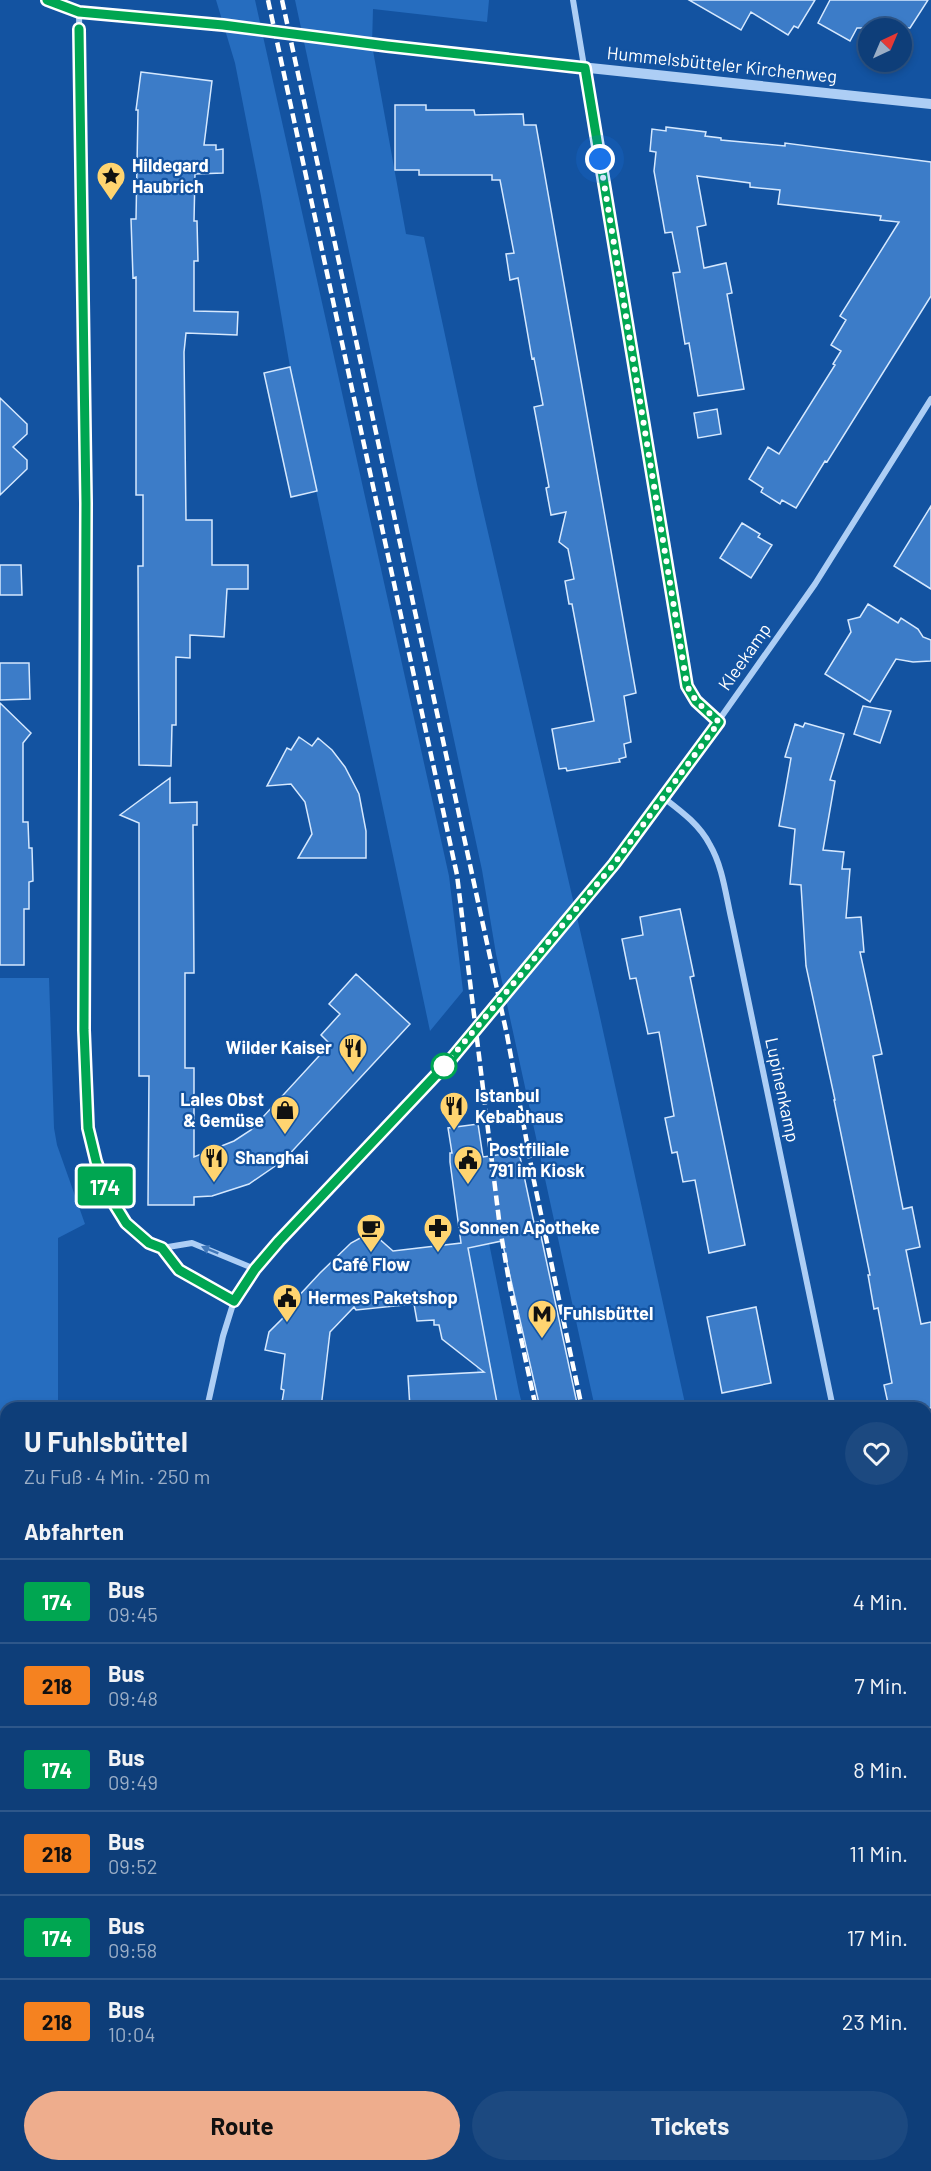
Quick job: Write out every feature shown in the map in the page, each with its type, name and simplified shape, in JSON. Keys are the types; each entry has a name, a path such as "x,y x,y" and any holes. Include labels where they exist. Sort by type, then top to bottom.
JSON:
{"street":[{"name":"Hummelsbütteler Kirchenweg","path":"47,0 79,12 223,25 372,45 931,104"},
{"path":"573,0 687,686 696,701 719,722"},
{"path":"79,12 86,503 84,1030 88,1128 96,1161 108,1194 126,1223 136,1233 149,1243 162,1248 192,1243 255,1269"},
{"name":"Kleekamp","path":"208,1402 223,1336 234,1301 255,1269 452,1058 577,909 664,798 815,584 931,399"},
{"name":"Lupinenkamp","path":"664,798 700,830 711,845 717,861 732,922 832,1402"},
{"path":"162,1248 179,1270 234,1301"}],"shaded area":[{"path":"216,0 255,0 449,876 463,991 430,1031 290,367 261,196 235,63"},
{"path":"295,0 489,0 487,22 373,9 372,45 406,234 424,237 478,489 598,1008 685,1402 594,1402 496,954 482,870"},
{"path":"0,978 49,978 54,1128 57,1145 85,1224 58,1238 58,1402 0,1402"},
{"path":"485,1223 522,1402 482,1402 460,1228"}],"building":[{"path":"689,0 815,0 798,28 794,26 788,35 751,12 741,30"},
{"path":"830,0 928,0 912,25 912,18 858,18 858,28 850,41 818,23"},
{"path":"141,72 212,81 204,145 216,145 216,150 223,149 223,173 195,174 194,221 197,221 198,261 194,261 194,311 238,312 237,335 186,333 184,352 186,520 212,520 212,565 248,565 248,589 227,589 224,637 190,635 190,658 176,657 176,725 172,725 171,766 139,765 138,566 143,566 143,495 136,495 136,277 133,278 131,219 136,219 138,110 136,110"},
{"path":"395,105 426,105 426,110 474,110 475,115 523,114 524,125 536,125 636,693 624,696 631,742 624,744 626,757 619,759 620,762 567,771 566,768 559,769 552,729 594,721 572,604 569,604 565,581 574,579 568,549 559,542 566,512 551,515 546,488 549,487 534,407 543,405 534,358 532,359 518,278 510,280 506,254 514,253 500,180 492,180 492,175 419,175 419,170 395,170"},
{"path":"666,127 706,132 705,136 721,138 721,140 785,146 785,143 931,162 931,296 796,508 782,500 780,504 761,492 763,488 749,479 768,447 779,454 835,365 833,364 841,351 831,345 846,320 840,316 899,222 880,220 881,216 778,204 780,190 750,187 750,183 697,176 706,225 697,227 704,268 726,263 732,293 727,294 744,389 698,396 689,343 685,344 673,273 680,272 672,232 665,233 654,171 656,152 650,151 652,129 666,131"},
{"path":"290,367 317,491 291,497 264,373"},
{"path":"0,398 27,424 27,434 13,447 27,460 27,469 0,495"},
{"path":"717,409 721,434 698,438 694,413"},
{"path":"931,506 931,589 894,566"},
{"path":"742,523 760,534 758,537 772,545 751,578 720,558"},
{"path":"0,565 21,565 22,595 0,595"},
{"path":"868,604 898,623 901,618 918,629 923,637 931,640 931,661 913,662 896,659 870,702 825,674 851,632 848,620 860,617"},
{"path":"0,663 29,663 30,699 0,700"},
{"path":"0,703 31,733 23,743 23,822 28,822 33,881 29,882 29,909 24,909 24,965 0,965"},
{"path":"863,706 891,711 880,743 854,734"},
{"path":"805,723 844,734 830,780 835,781 823,850 844,852 842,869 850,869 846,918 861,917 864,952 860,952 882,1054 873,1056 903,1209 912,1207 920,1247 906,1250 921,1324 931,1322 931,1402 888,1402 884,1385 892,1383 878,1308 874,1309 868,1275 870,1275 806,966 801,885 790,884 795,829 779,826 791,758 785,757 795,724 803,727"},
{"path":"299,737 312,746 318,738 332,750 345,767 359,794 366,831 366,858 298,858 312,834 305,802 291,784 267,786 287,748 291,750"},
{"path":"170,778 170,803 197,802 197,825 193,825 194,973 185,973 185,1068 194,1068 194,1157 234,1141 251,1130 330,1044 321,1035 340,1014 329,1004 356,974 410,1024 284,1160 249,1184 212,1196 194,1197 194,1205 148,1205 149,1076 139,1076 139,823 120,815"},
{"path":"680,909 694,976 690,977 745,1245 709,1253 695,1180 683,1182 677,1152 672,1153 665,1118 674,1116 659,1032 648,1034 636,978 630,979 622,939 643,935 640,917"},
{"path":"478,1124 483,1157 519,1152 534,1223 538,1222 577,1402 539,1402 502,1241 468,1248 497,1402 410,1402 408,1376 484,1372 442,1339 439,1325 434,1325 434,1320 417,1321 414,1304 356,1310 354,1307 330,1332 322,1402 282,1402 284,1390 281,1389 285,1354 265,1350 269,1332 297,1304 294,1301 351,1243 362,1237 377,1237 393,1251 461,1243 450,1162 450,1153 452,1153 448,1128"},
{"path":"756,1307 771,1383 722,1393 707,1317"}],"railway":[{"path":"268,0 457,875 500,1228 535,1402"},
{"path":"282,0 507,1035 534,1181 581,1402"}],"bus line":[{"name":"174","path":"47,0 79,12 223,25 585,68 687,686 696,701 719,722 614,864 577,909 452,1058 279,1241 255,1269 234,1301 179,1270 162,1248 149,1243 126,1223 108,1194 96,1161 88,1128 84,1030 86,503 79,29"}],"place":[{"name":"Hildegard Haubrich","path":"111,202"},
{"name":"Wilder Kaiser","path":"353,1074"},
{"name":"Istanbul Kebabhaus","path":"454,1132"},
{"name":"Lales Obst & Gemüse","path":"285,1136"},
{"name":"Shanghai","path":"214,1184"},
{"name":"Postfiliale 791 im Kiosk","path":"468,1186"},
{"name":"Café Flow","path":"371,1254"},
{"name":"Sonnen Apotheke","path":"438,1254"},
{"name":"Hermes Paketshop","path":"287,1324"},
{"name":"Fuhlsbüttel","path":"542,1340"}],"route":[{"path":"444,1066 614,864 719,722 696,701 687,686 600,159"}]}
